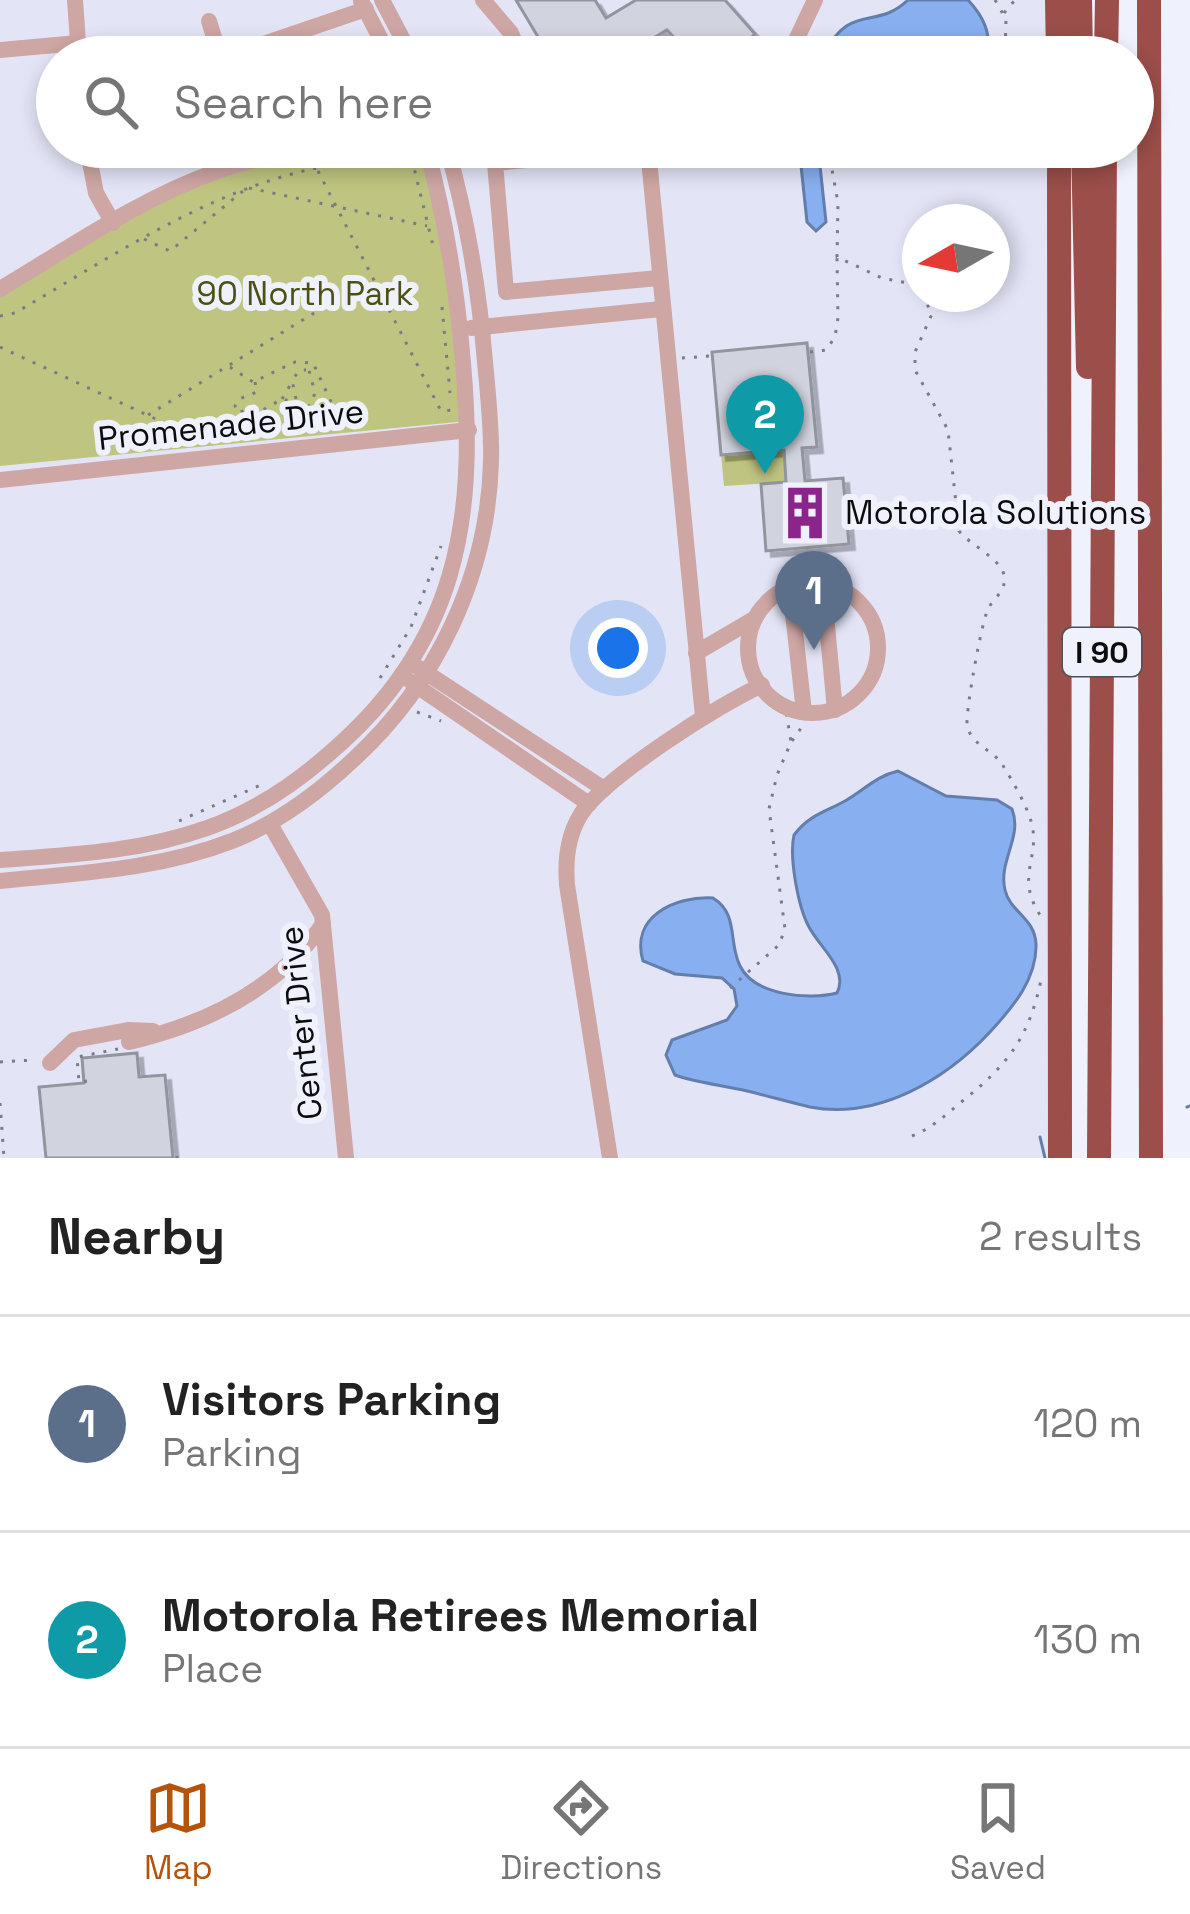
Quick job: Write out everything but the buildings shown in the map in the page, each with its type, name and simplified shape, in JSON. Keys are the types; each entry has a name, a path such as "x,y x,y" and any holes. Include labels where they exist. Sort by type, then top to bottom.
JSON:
{"highway":[{"path":"1057,0 1058,36"},
{"path":"1080,0 1081,36"},
{"path":"1106,36 1107,0"},
{"name":"I 90","path":"1149,0 1149,36"},
{"path":"1059,168 1060,1158"},
{"path":"1084,168 1100,832"},
{"name":"I 90","path":"1099,1158 1106,168"},
{"name":"I 90","path":"1149,168 1151,1158"}],"street":[{"path":"75,0 78,36"},
{"path":"483,0 513,36"},
{"path":"798,36 815,0"},
{"path":"280,36 370,3"},
{"path":"370,3 382,36"},
{"path":"370,3 396,36"},
{"path":"209,21 215,36"},
{"path":"0,50 36,50"},
{"path":"92,168 97,193 113,223"},
{"path":"0,289 113,223 222,168"},
{"path":"0,860 145,846 245,813 292,785 355,732 405,669 442,599 466,503 460,329 447,231 424,168"},
{"path":"0,881 116,872 173,861 270,824 316,793 366,749 422,680 459,611 485,519 491,435 468,226 453,168"},
{"path":"495,168 506,292 659,278"},
{"path":"649,168 703,717"},
{"path":"460,329 662,309"},
{"name":"Promenade Drive","path":"0,480 461,431"},
{"path":"823,583 835,710"},
{"path":"823,583 844,590 873,621 879,642 877,664 854,700 835,710 809,712 770,698 750,666 748,644 754,619 764,604 790,587 823,583"},
{"path":"790,587 809,712"},
{"path":"696,653 754,619"},
{"path":"405,669 604,789"},
{"path":"422,680 589,804"},
{"path":"610,1158 566,863 570,838 589,804 604,789 703,717 762,685"},
{"name":"Center Drive","path":"270,824 316,901 323,924 346,1158"},
{"path":"129,1042 172,1032 251,994 282,973 323,924"},
{"path":"47,1061 74,1040 128,1030 172,1032"}],"path":[{"path":"995,0 1003,14 1004,36"},
{"path":"1003,14 1015,0"},
{"path":"0,316 14,313 205,204 324,168"},
{"path":"421,168 436,261"},
{"path":"810,352 826,350 835,338 838,203 832,168"},
{"path":"317,169 440,411 452,410"},
{"path":"246,188 429,227"},
{"path":"143,238 170,251 246,188"},
{"path":"837,256 882,278 902,282"},
{"path":"148,415 372,277"},
{"path":"442,298 452,410 461,431"},
{"path":"931,312 915,352 915,370 948,430 959,531 1004,576 1003,590 988,608 967,728 982,749 1000,761 1031,821 1026,884 1042,919"},
{"path":"0,347 199,439"},
{"path":"676,359 710,356"},
{"path":"255,382 295,362 316,366 340,421"},
{"path":"292,380 304,407 315,400 307,363"},
{"path":"229,365 233,372 255,382 259,392 239,399 236,406 242,414"},
{"path":"233,431 242,414 251,407 263,410 282,398 300,370 309,370"},
{"path":"282,398 297,400"},
{"path":"375,685 410,627 441,545"},
{"path":"784,705 791,742"},
{"path":"416,712 453,727"},
{"path":"730,988 779,945 785,929 770,808 777,775 809,712"},
{"path":"168,825 276,778"},
{"path":"912,1136 956,1107 1015,1053 1037,1001 1045,958"},
{"path":"87,1082 79,1082 77,1057 110,1054 129,1042"},
{"path":"0,1062 47,1061"},
{"path":"0,1103 4,1158"}],"shaded area":[{"path":"0,0 1064,0 1066,36 36,36 36,168 1069,168 1063,1158 0,1158"}],"green space":[{"name":"90 North Park","path":"254,168 429,168 468,421 0,466 0,289 162,195"},
{"path":"784,450 786,482 724,486 721,455"}],"water":[{"path":"908,0 968,0 987,36 836,36 853,22 896,9"},
{"path":"801,168 820,168 826,222 816,231 807,222"},
{"path":"898,771 946,796 997,800 1012,809 1015,829 1005,890 1031,928 1036,944 1028,981 1015,1002 952,1066 909,1092 860,1108 810,1107 675,1075 666,1055 672,1040 727,1020 737,1006 734,989 722,978 675,974 643,961 643,932 649,921 670,905 713,898 730,920 736,957 747,976 784,993 837,993 836,967 801,907 794,835 811,818"}],"waterway":[{"path":"1040,1137 1045,1158"}],"place":[{"name":"Motorola Retirees Memorial","path":"765,474"},
{"name":"Motorola Solutions","path":"805,513"},
{"name":"Visitors Parking","path":"814,650"}]}
